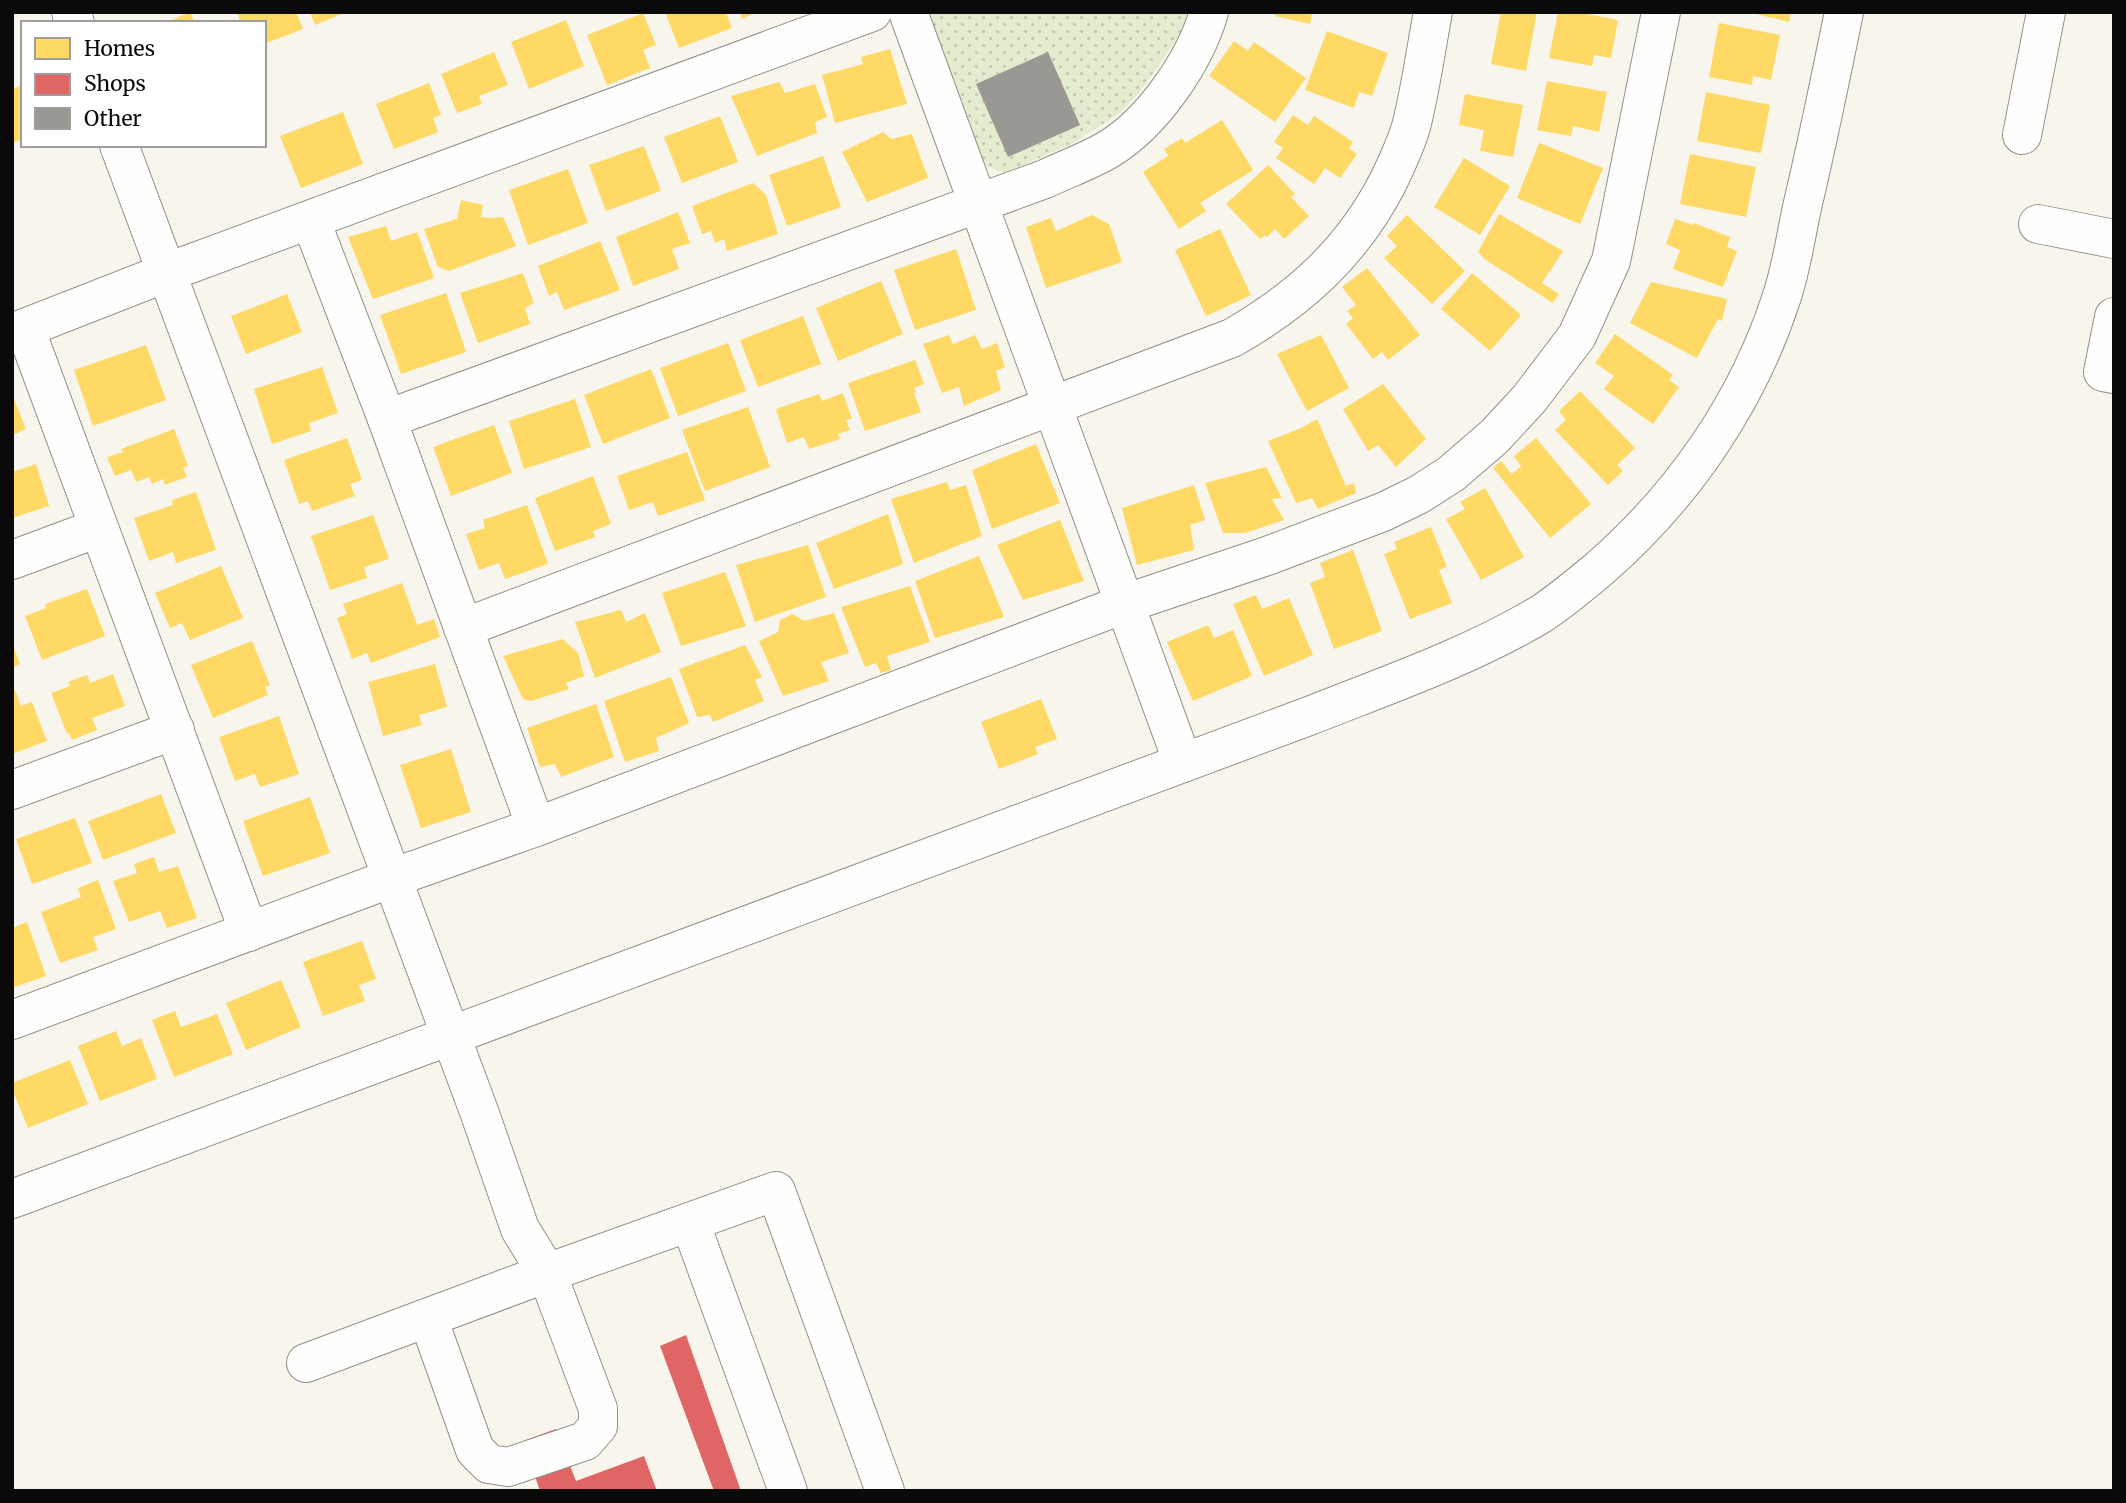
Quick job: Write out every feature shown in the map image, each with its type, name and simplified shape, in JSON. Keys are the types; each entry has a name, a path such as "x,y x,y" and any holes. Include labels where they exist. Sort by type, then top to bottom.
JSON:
{"street":[{"path":"248,932 175,730 19,330 168,272 872,12"},
{"path":"908,12 1183,763"},
{"path":"387,419 1045,179 1110,149 1160,103 1194,51 1209,12"},
{"path":"463,628 1232,338 1267,318 1328,267 1353,237 1377,201 1397,164 1412,125 1433,12"},
{"path":"12,1020 536,827 1124,604 1267,556 1418,495 1458,468 1496,436 1530,398 1577,336 1611,261 1661,12"},
{"path":"12,1199 1309,716 1465,653 1531,619 1583,583 1622,549 1658,512 1691,472 1744,386 1783,294 1844,12"},
{"path":"2022,135 2046,12"},
{"path":"121,147 480,1114 520,1229 547,1273 598,1409 598,1426 585,1441 508,1467 489,1464 475,1450 428,1318"},
{"path":"311,221 387,419 536,827"},
{"path":"2038,224 2114,239"},
{"path":"2114,317 2103,372 2114,374"},
{"path":"12,560 98,528"},
{"path":"12,790 175,730"},
{"path":"306,1363 776,1191 885,1491"},
{"path":"690,1222 788,1491"}],"green space":[{"path":"924,12 1188,12 1181,33 1140,92 1120,113 1070,145 1004,173 981,164"}],"building: Homes":[{"path":"190,12 194,21 170,21"},
{"path":"237,12 296,12 303,29 266,43 266,21 240,21"},
{"path":"310,12 347,12 315,25"},
{"path":"665,12 726,12 732,28 679,48"},
{"path":"740,12 758,12 742,19"},
{"path":"1276,12 1312,12 1310,24 1275,16"},
{"path":"1501,12 1537,12 1526,71 1491,64"},
{"path":"1558,12 1577,12 1618,20 1611,58 1594,55 1592,66 1549,58"},
{"path":"1748,12 1791,12 1789,22"},
{"path":"643,13 656,45 643,50 650,68 607,85 587,35"},
{"path":"566,20 584,66 529,89 511,42"},
{"path":"1719,23 1780,35 1771,80 1753,76 1752,85 1709,77"},
{"path":"1327,31 1388,53 1372,96 1359,92 1354,108 1305,90"},
{"path":"1234,41 1248,51 1254,42 1306,78 1275,122 1209,76"},
{"path":"890,49 907,104 835,123 822,75 863,64 861,57"},
{"path":"494,52 508,85 479,96 482,104 457,113 441,74"},
{"path":"1547,81 1607,92 1599,132 1573,126 1571,136 1537,130"},
{"path":"779,82 785,93 815,84 827,117 815,122 817,133 757,156 731,96"},
{"path":"429,83 441,115 433,118 438,132 394,149 376,104"},
{"path":"21,86 21,140 12,143 12,89"},
{"path":"1706,92 1770,105 1761,153 1697,141"},
{"path":"1465,94 1523,105 1513,157 1480,151 1484,130 1459,125"},
{"path":"343,112 363,164 301,188 280,136"},
{"path":"1293,115 1308,125 1314,116 1353,142 1349,148 1357,154 1340,178 1325,168 1314,184 1276,158 1283,148 1274,142"},
{"path":"720,116 738,162 682,183 664,137"},
{"path":"1222,120 1253,170 1200,203 1206,211 1179,229 1143,172 1168,156 1164,149 1182,138 1185,143"},
{"path":"883,132 891,139 912,134 928,178 867,202 842,152"},
{"path":"1539,143 1603,168 1580,224 1517,198"},
{"path":"644,146 661,191 606,211 589,165"},
{"path":"1690,154 1756,167 1746,217 1680,204"},
{"path":"823,156 841,207 787,226 769,175"},
{"path":"1464,158 1510,186 1480,235 1434,207"},
{"path":"1268,165 1295,194 1291,197 1309,216 1284,239 1275,229 1267,237 1265,235 1260,239 1226,204"},
{"path":"568,169 588,223 528,245 509,190"},
{"path":"753,183 766,195 778,234 727,251 724,239 715,243 711,231 702,234 692,206"},
{"path":"461,200 483,205 481,217 503,217 516,246 449,271 438,267 424,229 457,219"},
{"path":"678,212 690,243 672,249 679,269 633,286 616,237"},
{"path":"1499,214 1563,251 1542,283 1559,294 1553,303 1486,260 1478,252"},
{"path":"1092,215 1109,224 1122,262 1046,288 1026,227 1051,218 1056,231"},
{"path":"1407,215 1465,271 1432,304 1384,258 1397,246 1387,236"},
{"path":"1675,219 1693,225 1694,223 1730,237 1727,247 1737,251 1723,287 1673,269 1680,250 1666,244"},
{"path":"386,226 391,241 417,232 434,278 373,299 348,237"},
{"path":"1220,229 1251,295 1206,316 1175,250"},
{"path":"600,241 620,290 564,310 557,292 549,296 538,266"},
{"path":"956,249 976,310 915,330 894,270"},
{"path":"1367,268 1420,335 1388,360 1382,352 1373,359 1346,324 1353,318 1347,311 1356,305 1342,287"},
{"path":"523,273 534,303 525,308 530,324 478,343 460,293"},
{"path":"1472,273 1521,315 1490,351 1441,309"},
{"path":"881,281 903,334 838,361 816,308"},
{"path":"1651,282 1727,299 1722,321 1718,319 1697,358 1630,323"},
{"path":"446,293 466,352 401,374 380,315"},
{"path":"287,294 302,332 246,354 231,316"},
{"path":"803,316 821,364 758,387 740,340"},
{"path":"1615,334 1673,375 1669,380 1679,387 1653,424 1604,389 1614,376 1595,363"},
{"path":"949,335 953,344 975,335 982,349 997,343 1005,367 996,371 1001,390 964,406 959,387 942,393 923,344"},
{"path":"1321,335 1349,388 1307,411 1277,354"},
{"path":"728,343 746,391 678,416 660,368"},
{"path":"146,345 166,400 93,426 74,370"},
{"path":"915,360 924,384 914,388 921,412 865,431 848,383"},
{"path":"322,367 338,413 309,423 311,431 272,444 254,389"},
{"path":"651,369 670,418 603,444 584,395"},
{"path":"1383,384 1426,439 1396,467 1378,445 1368,451 1343,409"},
{"path":"1580,391 1635,448 1617,465 1623,471 1608,485 1555,430 1566,420 1559,411"},
{"path":"843,393 852,419 846,420 850,430 838,434 840,439 809,449 804,437 787,443 776,409 819,394 822,401"},
{"path":"12,394 26,429 12,435"},
{"path":"575,399 591,447 524,469 509,421"},
{"path":"748,407 770,467 705,491 682,430"},
{"path":"1317,419 1346,486 1354,483 1356,493 1318,509 1312,498 1296,503 1268,441"},
{"path":"494,425 512,473 451,496 433,447"},
{"path":"174,429 188,466 183,468 187,477 165,485 163,479 152,484 149,477 136,482 131,470 115,476 107,457"},
{"path":"347,438 362,480 350,484 355,496 312,511 308,501 299,504 284,460"},
{"path":"1536,438 1591,504 1550,538 1493,468 1501,461 1512,474 1521,466 1514,456"},
{"path":"1036,444 1060,503 992,529 972,470"},
{"path":"687,452 705,500 658,516 653,502 629,510 617,476"},
{"path":"36,464 49,506 12,518 12,472"},
{"path":"1266,467 1282,498 1272,499 1284,520 1245,533 1223,533 1205,483"},
{"path":"593,476 611,524 593,531 595,537 555,551 535,498"},
{"path":"947,482 950,490 966,485 982,536 914,563 891,499"},
{"path":"1194,485 1205,520 1190,525 1194,550 1137,565 1122,508"},
{"path":"1485,488 1524,557 1481,580 1446,519 1465,509 1460,502"},
{"path":"196,492 216,550 176,563 173,552 149,561 134,518 173,505 172,500"},
{"path":"527,505 548,564 505,579 499,563 479,570 466,534 485,528 483,520"},
{"path":"888,514 903,564 834,589 816,543"},
{"path":"373,515 389,559 364,567 367,578 330,590 311,536"},
{"path":"1060,520 1084,581 1023,600 997,545"},
{"path":"1431,527 1447,567 1439,570 1452,603 1410,619 1384,554 1397,549 1394,542"},
{"path":"808,545 826,597 755,622 736,565"},
{"path":"1353,550 1382,631 1334,649 1310,583 1325,577 1320,563"},
{"path":"979,556 1004,617 935,638 915,581"},
{"path":"221,566 243,618 190,640 182,623 170,628 155,593"},
{"path":"725,572 746,626 681,646 662,593"},
{"path":"402,583 417,625 434,619 440,637 371,663 367,653 352,659 337,618 347,614 343,604"},
{"path":"910,586 930,642 887,656 891,670 881,673 876,663 865,667 841,607"},
{"path":"87,589 105,636 42,660 25,616 46,608 45,604"},
{"path":"1256,595 1262,609 1289,598 1313,655 1264,676 1233,604"},
{"path":"621,610 626,622 645,613 661,652 595,678 575,622"},
{"path":"834,613 849,653 821,662 829,681 783,696 759,641 778,632 780,620 793,614 804,621"},
{"path":"1208,625 1214,638 1233,630 1252,676 1193,701 1167,642"},
{"path":"563,639 578,653 584,676 566,683 569,689 531,701 523,699 503,656"},
{"path":"252,641 270,685 265,687 268,695 213,718 191,665"},
{"path":"12,643 20,664 12,668"},
{"path":"745,645 762,677 755,680 764,701 713,722 710,715 697,717 679,669"},
{"path":"435,664 447,707 419,715 422,725 383,736 368,682"},
{"path":"113,674 125,706 92,718 97,730 72,740 69,733 67,734 51,693 70,686 68,682 87,675 90,683"},
{"path":"671,677 689,723 656,738 659,751 625,762 604,701"},
{"path":"15,690 21,706 32,702 47,741 12,754 12,691"},
{"path":"1041,699 1057,739 1035,747 1038,754 999,769 981,722"},
{"path":"596,704 614,757 561,777 555,764 540,767 527,728"},
{"path":"279,716 299,774 260,787 255,774 235,781 219,737"},
{"path":"451,749 471,812 421,828 400,765"},
{"path":"161,794 176,833 103,860 88,821"},
{"path":"310,797 330,853 263,876 243,821"},
{"path":"75,818 92,863 32,884 16,839"},
{"path":"154,857 159,872 178,866 197,918 167,928 160,911 129,922 113,881 137,873 134,864"},
{"path":"98,880 116,929 93,937 98,950 60,963 41,912 81,897 78,888"},
{"path":"27,922 46,976 12,988 12,928"},
{"path":"362,941 376,979 359,985 365,1001 323,1016 303,962"},
{"path":"281,980 301,1027 246,1050 226,1003"},
{"path":"175,1011 181,1027 217,1014 233,1054 174,1077 152,1020"},
{"path":"116,1031 122,1046 141,1038 157,1079 100,1101 78,1046"},
{"path":"70,1060 88,1104 28,1128 12,1083"}],"building: Shops":[{"path":"686,1335 741,1491 714,1491 660,1346"},
{"path":"556,1429 576,1481 644,1456 657,1491 540,1491 523,1441"}],"building: Other":[{"path":"1048,52 1080,125 1008,157 976,84"}]}
